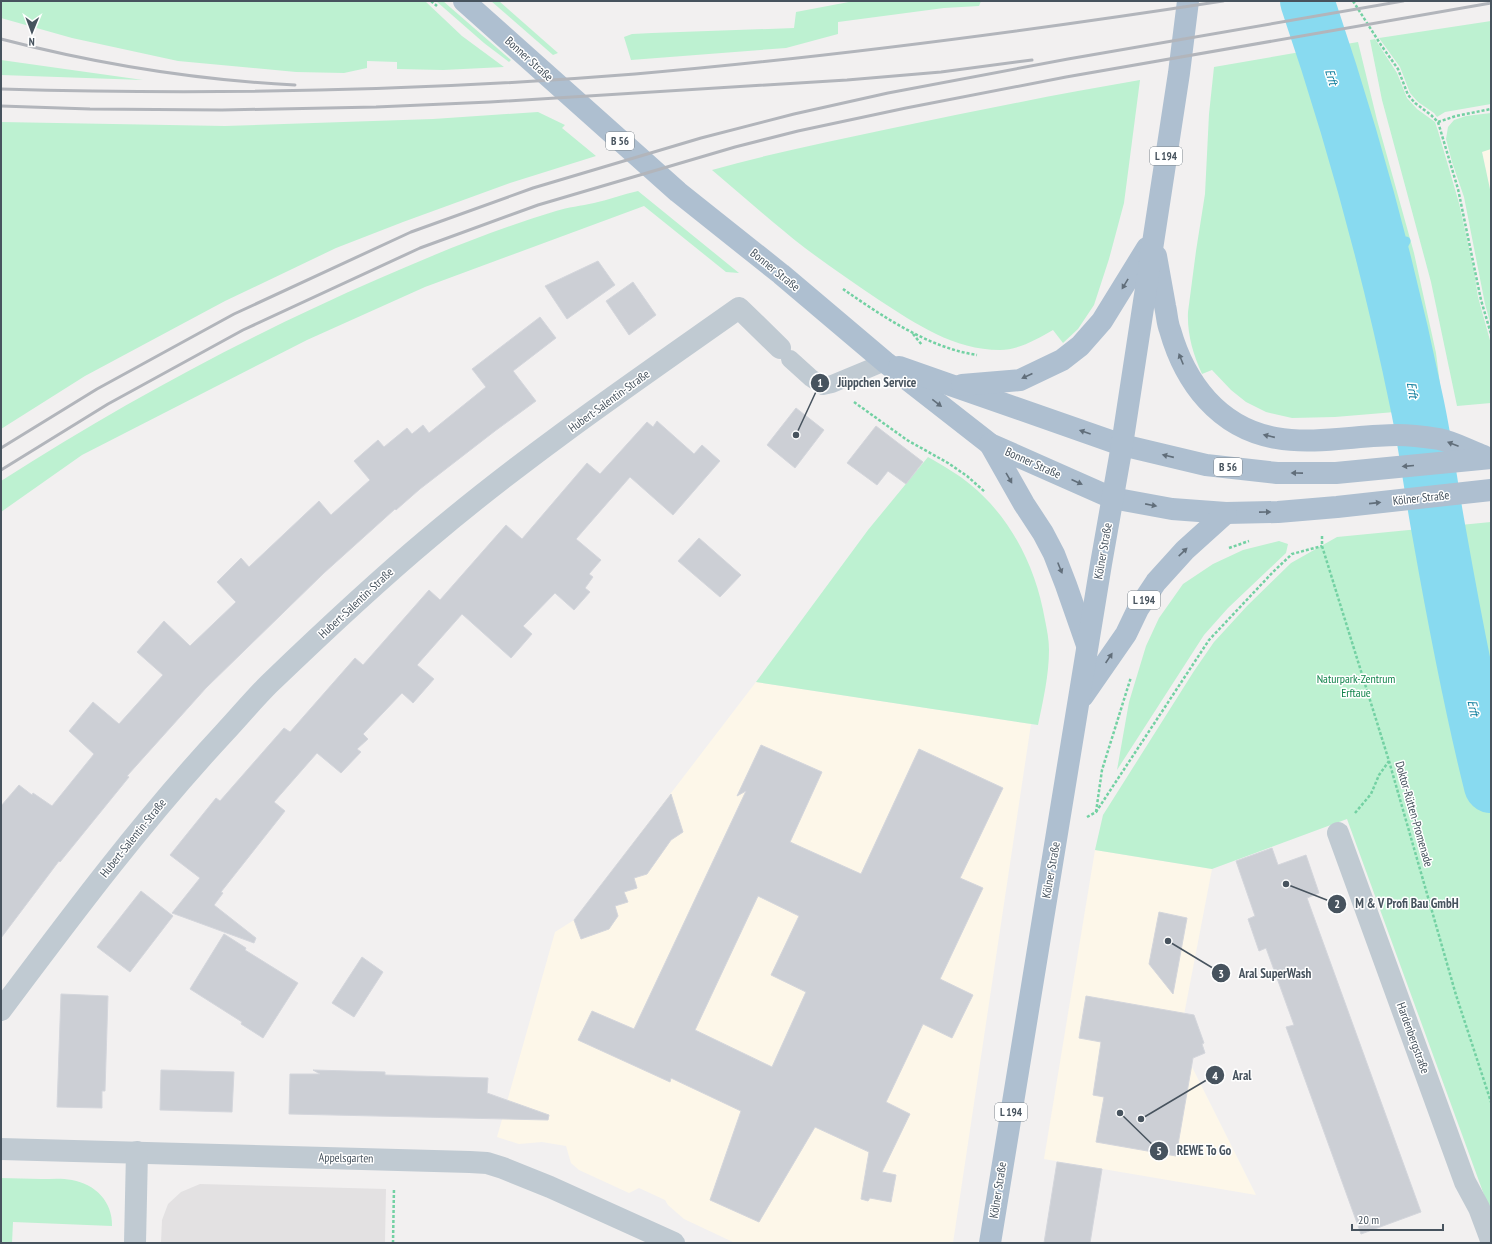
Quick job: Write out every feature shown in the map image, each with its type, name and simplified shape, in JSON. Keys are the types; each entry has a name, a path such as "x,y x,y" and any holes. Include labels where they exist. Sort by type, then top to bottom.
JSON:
{"main road":[{"name":"Bonner Straße","path":"464,1 678,192 781,274 885,362 990,444 1112,498"},
{"name":"L 194","path":"1122,445 1179,73 1188,1"},
{"name":"B 56","path":"1153,239 1169,330 1185,369 1200,393 1220,413 1238,425 1256,433 1277,438 1302,440 1398,435 1440,439 1490,458"},
{"name":"L 194","path":"956,386 1020,380 1062,360 1080,346 1102,321 1153,239"},
{"name":"B 56","path":"885,362 1122,445 1214,466 1277,473 1336,473 1490,458"},
{"name":"B 56","path":"990,444 1054,554 1088,648"},
{"name":"Kölner Straße","path":"990,1243 1112,498 1122,445"},
{"name":"Kölner Straße","path":"1112,498 1172,509 1226,513 1278,512 1491,490"},
{"name":"L 194","path":"1079,702 1126,634 1138,609 1156,582 1185,550 1226,513"}],"street":[{"name":"Hubert-Salentin-Straße","path":"1,1010 90,891 140,828 201,757 268,686 363,595 429,537 505,477 619,393 739,308 785,353"},
{"name":"Hardenbergstraße","path":"1338,833 1465,1182 1479,1208 1491,1240"},
{"name":"Appelsgarten","path":"1,1149 395,1159 487,1163 550,1187 674,1243"},
{"path":"135,1243 137,1152"}],"lane":[{"name":"Hubert-Salentin-Straße","path":"785,353 811,378 823,386 832,384"},
{"path":"832,384 885,362"}],"path":[{"path":"1353,1 1398,69 1408,95 1415,103 1438,122 1458,189 1481,300 1491,334"},
{"path":"1438,122 1456,116 1491,109"},
{"path":"840,287 866,305 911,332 964,354 983,356"},
{"path":"832,384 880,422 907,440 948,462 967,476 988,495"},
{"name":"Doktor-Rütten-Promenade","path":"1321,530 1322,546 1389,761 1456,995 1491,1102"},
{"path":"1223,550 1253,539"},
{"path":"1133,670 1102,770 1096,812 1208,640 1292,554 1322,546"},
{"path":"1338,833 1371,794 1379,775 1389,761"},
{"path":"393,1243 395,1159"}],"shaded area":[{"path":"1491,149 1491,194 1482,151"},
{"path":"756,682 1031,724 953,1243 735,1243 684,1219 668,1205 665,1200 639,1188 629,1193 579,1170 571,1163 566,1146 542,1142 519,1144 497,1137 555,932 574,920"},
{"path":"1095,850 1212,869 1179,1041 1256,1195 1044,1159"},
{"path":"200,1184 386,1189 385,1243 161,1243 162,1220 168,1204 181,1192"}],"green space":[{"path":"1,1 425,1 462,36 504,67 443,70 397,69 397,62 367,61 367,68 344,73 296,72 178,61 72,38 1,18"},
{"path":"436,1 443,1 511,60 509,62 484,43"},
{"path":"491,1 499,1 558,53 553,55"},
{"path":"854,1 981,1 979,6 944,8 838,22 838,34 786,48 631,60 624,37 632,34 794,28 796,12"},
{"path":"1491,21 1491,104 1445,112 1437,117 1434,113 1418,102 1410,93 1400,67 1379,38"},
{"path":"1375,39 1397,73 1407,98 1417,109 1435,122 1438,131 1459,203 1474,271 1478,297 1491,344 1491,403 1457,406 1431,282 1382,100 1370,40"},
{"path":"1358,42 1377,120 1414,253 1436,353 1443,408 1335,417 1292,418 1266,412 1246,402 1231,390 1212,370 1202,374 1191,344 1188,328 1188,312 1205,194 1209,114 1214,67"},
{"path":"1,60 143,80 1,75"},
{"path":"1140,80 1124,203 1109,259 1094,305 1078,329 1063,343 1053,330 1021,346 1007,350 983,349 967,346 936,334 879,300 814,255 712,170 893,128"},
{"path":"538,112 565,125 562,128 596,156 510,183 336,248 225,301 85,376 1,429 1,122 225,126 433,119"},
{"path":"1491,113 1491,149 1482,152 1491,194 1491,326 1485,304 1464,197 1446,139 1448,127 1454,120 1466,116"},
{"path":"638,191 739,273 726,272 644,206 425,287 307,340 82,455 1,512 1,481 92,425 185,372 329,301 466,242 533,218"},
{"path":"928,457 961,477 986,498 1010,529 1028,563 1041,601 1049,646 1047,678 1038,725 756,682 868,530"},
{"name":"Naturpark-Zentrum Erftaue","path":"1491,522 1491,1214 1347,819 1212,869 1095,850 1103,815 1194,671 1214,642 1247,606 1291,563 1337,537"},
{"path":"1279,541 1288,544 1286,553 1228,608 1204,635 1117,770 1129,702 1146,646 1159,618 1183,584 1213,564 1243,550"},
{"path":"1,1178 64,1179 80,1182 95,1190 106,1202 112,1217 112,1226 13,1222 12,1243 1,1243"}],"building":[{"path":"598,261 615,285 567,319 545,286"},
{"path":"633,282 656,315 629,335 606,301"},
{"path":"540,317 556,338 513,371 536,401 420,489 396,510 395,509 324,573 206,688 127,776 129,777 60,862 59,861 1,938 1,806 19,785 32,795 33,793 52,806 94,754 69,731 93,702 119,724 163,675 137,652 164,621 190,646 236,602 217,582 241,558 249,567 319,501 331,515 370,480 354,461 378,440 384,447 407,428 412,434 423,425 429,433 486,387 472,369"},
{"path":"796,408 824,430 795,468 767,445"},
{"path":"657,421 694,454 702,445 720,461 673,515 630,477 576,539 601,560 589,574 593,577 585,588 590,592 574,610 555,593 523,626 532,634 511,658 462,614 417,665 434,679 413,703 402,693 363,734 368,739 357,749 361,752 341,773 317,753 274,802 285,811 221,892 223,893 214,905 256,938 254,943 172,913 200,878 170,855 216,798 220,801 284,728 290,732 355,658 363,665 429,590 440,600 506,525 522,539 587,463 600,474 647,422 653,427"},
{"path":"876,426 923,462 906,484 888,471 877,485 847,463"},
{"path":"699,538 741,575 720,597 678,561"},
{"path":"761,745 822,772 790,842 861,874 919,749 1003,788 960,878 983,888 940,979 973,995 952,1038 923,1024 886,1102 910,1114 882,1172 896,1175 891,1202 870,1198 868,1201 861,1199 869,1152 815,1127 759,1222 710,1200 741,1111 671,1078 670,1082 578,1040 592,1011 634,1029 746,791 737,796","holes":["758,896 799,916 771,975 806,992 772,1067 695,1030"]},
{"path":"671,794 683,832 671,840 647,874 634,878 637,888 624,892 628,902 615,906 618,916 609,929 581,939 574,920"},
{"path":"1272,848 1278,865 1306,855 1319,893 1307,898 1421,1212 1361,1234 1286,1027 1294,1025 1266,948 1259,951 1248,919 1255,916 1236,861"},
{"path":"141,891 173,916 130,972 97,947"},
{"path":"1159,912 1187,918 1173,994 1149,964"},
{"path":"224,934 246,948 245,950 298,983 263,1038 241,1024 242,1022 190,989"},
{"path":"362,957 383,972 354,1017 332,1003"},
{"path":"61,994 108,996 105,1091 102,1091 102,1108 57,1107"},
{"path":"1086,996 1194,1015 1204,1043 1202,1044 1205,1053 1193,1058 1176,1156 1096,1142 1104,1097 1093,1095 1101,1042 1079,1038"},
{"path":"161,1070 234,1072 232,1112 160,1110"},
{"path":"313,1070 385,1072 385,1075 488,1078 487,1093 549,1115 548,1120 289,1114 290,1074 320,1074"},
{"path":"1057,1162 1102,1169 1090,1243 1044,1243"}],"waterway":[{"name":"Erft","path":"1307,1 1354,151 1382,252 1406,353 1426,452 1450,596 1476,723 1491,786"},
{"path":"1387,276 1406,241"}],"railway":[{"path":"1,89 160,92 318,90 398,88 556,80 783,60 1003,33 1223,1"},
{"path":"1,448 97,389 234,314 411,232 533,188 701,138 794,114 888,93 1068,59 1403,1"},
{"path":"1,470 108,404 243,330 420,248 538,205 735,147 798,131 906,108 1066,77 1491,3"},
{"path":"1,39 74,56 147,70 258,83 295,85"},
{"path":"1,106 90,109 222,110 376,107 490,102 847,80 941,72 1032,60"}],"place":[{"name":"Jüppchen Service","path":"796,435"},
{"name":"M & V Profi Bau GmbH","path":"1286,884"},
{"name":"Aral SuperWash","path":"1168,941"},
{"name":"REWE To Go","path":"1120,1113"},
{"name":"Aral","path":"1141,1119"}]}
